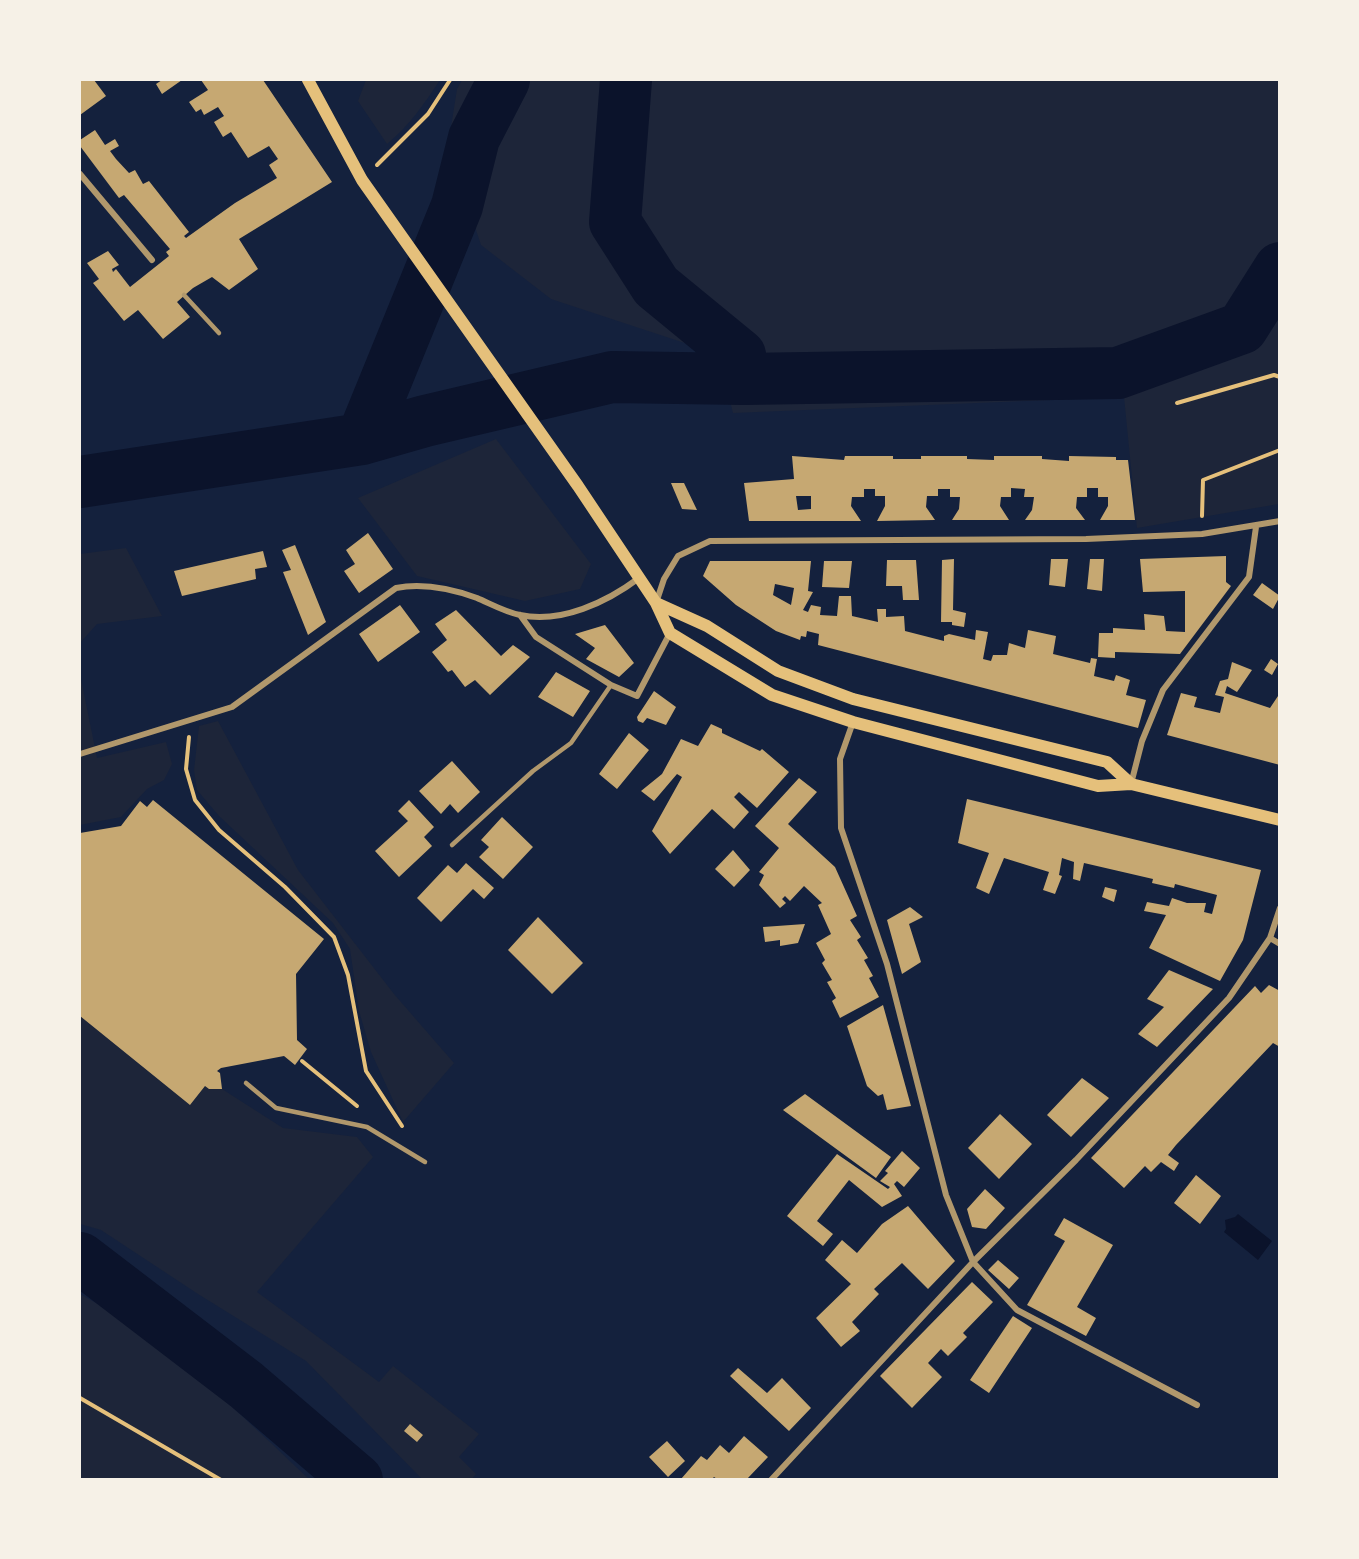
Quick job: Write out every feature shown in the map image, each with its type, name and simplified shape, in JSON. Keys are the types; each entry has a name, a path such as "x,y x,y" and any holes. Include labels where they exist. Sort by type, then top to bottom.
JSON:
{"main road":[{"path":"308,80 362,180 656,603 670,633 772,695 853,722 1098,786 1131,784 1280,820"},
{"path":"656,603 708,626 778,670 800,679 854,699 1107,762 1131,784"}],"street":[{"path":"80,174 155,263"},
{"path":"656,603 664,579 678,556 710,541 1086,539 1202,534 1256,527 1280,521"},
{"path":"1131,784 1142,741 1163,690 1249,577 1256,527"},
{"path":"80,754 232,707 396,588 421,586 461,593 520,615 566,614 618,594 639,578"},
{"path":"520,615 536,637 611,685 637,696 670,633"},
{"path":"853,722 840,759 841,828 887,964 946,1195 973,1263 1017,1310 1197,1405"},
{"path":"771,1479 973,1263 1076,1160 1229,998 1270,938 1280,908"},
{"path":"1270,938 1280,944"}],"lane":[{"path":"184,295 219,333"},
{"path":"452,845 533,771 571,743 611,685"},
{"path":"246,1083 276,1108 367,1127 425,1162"}],"path":[{"path":"362,180 429,114 450,80"},
{"path":"1177,403 1274,375 1280,377"},
{"path":"1202,534 1203,480 1280,450"},
{"path":"191,720 186,769 195,800 219,830 285,887 334,937 348,975 366,1071 425,1162"},
{"path":"80,1398 221,1479"}],"shaded area":[{"path":"366,80 440,80 409,122 387,144 358,101"},
{"path":"462,80 1279,80 1279,504 1137,528 1124,397 733,413 718,354 551,299 481,245 448,146 457,89"},
{"path":"496,439 591,564 580,589 525,601 417,576 358,498"},
{"path":"126,548 162,616 97,624 80,643 80,554"},
{"path":"80,674 97,758 166,742 172,764 164,780 147,789 121,817 80,825"},
{"path":"218,721 298,870 394,994 454,1063 403,1122 371,1052 359,1011 350,949 333,923 219,816 197,790 194,770 199,726"},
{"path":"80,1016 190,1105 205,1086 209,1089 222,1089 283,1128 357,1137 373,1157 257,1292 379,1382 393,1366 479,1434 459,1457 476,1474 472,1479 422,1479 306,1361 101,1230 80,1224"},
{"path":"1238,1214 1272,1241 1258,1260 1224,1232 1225,1220"},
{"path":"80,1294 142,1333 172,1356 228,1403 309,1479 80,1479"}],"building":[{"path":"80,80 94,80 106,96 80,115"},
{"path":"162,80 182,80 162,94 156,84"},
{"path":"201,80 263,80 332,182 239,239 258,269 229,290 212,277 193,288 177,302 190,317 163,339 138,310 124,321 93,283 99,279 87,263 108,251 119,265 112,269 113,272 116,269 130,287 169,256 166,252 170,249 124,195 119,198 80,146 80,140 95,130 105,145 115,139 119,146 110,151 129,173 135,170 143,184 149,181 189,232 184,236 186,238 235,203 277,178 269,165 278,159 269,146 248,158 231,132 223,137 214,122 224,116 218,107 204,115 201,109 196,112 189,102 208,90"},
{"path":"792,456 844,460 845,456 893,456 893,459 921,459 921,456 967,456 967,459 994,460 994,456 1042,456 1042,459 1069,461 1069,456 1116,457 1116,460 1128,460 1135,520 1100,520 1108,506 1108,497 1098,497 1098,488 1087,488 1087,497 1077,497 1076,508 1085,520 1025,520 1032,510 1034,497 1024,497 1025,489 1011,488 1011,497 1001,497 1000,506 1009,520 952,520 959,509 960,497 950,497 950,489 938,489 938,496 927,496 926,507 935,520 877,521 885,506 885,496 875,496 875,489 864,489 864,497 852,497 851,506 861,521 749,521 744,483 794,479","holes":["796,496 811,496 811,509 798,510"]},
{"path":"671,483 684,483 697,510 682,509"},
{"path":"368,533 393,569 359,593 344,571 355,564 346,550"},
{"path":"295,545 326,622 308,635 283,572 291,570 282,550"},
{"path":"263,551 267,567 255,569 256,579 182,596 174,571"},
{"path":"1226,556 1226,582 1231,586 1180,654 1115,652 1115,658 1098,657 1099,633 1113,633 1113,628 1145,630 1144,614 1164,616 1166,631 1185,632 1185,591 1143,592 1140,559"},
{"path":"954,559 953,610 966,613 964,627 952,625 952,622 941,622 942,560"},
{"path":"1051,559 1068,559 1065,587 1049,585"},
{"path":"1090,559 1104,559 1102,591 1087,589"},
{"path":"887,560 916,560 919,600 903,600 902,586 886,586"},
{"path":"710,561 811,561 808,591 813,592 803,610 808,612 811,605 821,607 820,615 837,616 839,596 851,596 852,616 878,622 877,609 886,609 886,617 904,616 905,631 944,641 944,636 949,634 975,640 976,630 988,632 983,659 991,661 993,655 1007,655 1009,643 1025,648 1028,630 1056,636 1053,654 1090,663 1091,658 1097,659 1094,676 1114,681 1116,675 1130,680 1126,695 1146,700 1138,728 818,645 819,634 807,631 806,637 801,636 800,640 776,631 736,605 703,576","holes":["775,584 794,588 791,605 773,595"]},
{"path":"824,561 852,561 849,588 822,587"},
{"path":"1262,583 1280,596 1273,609 1253,595"},
{"path":"400,605 420,632 378,662 359,634"},
{"path":"456,610 501,656 513,645 530,657 490,695 475,680 465,687 452,670 448,672 432,652 447,640 435,624"},
{"path":"605,625 634,663 619,677 586,659 595,648 575,634"},
{"path":"1271,659 1278,664 1272,675 1264,670"},
{"path":"1232,662 1252,670 1237,692 1227,686 1225,693 1270,708 1280,693 1280,765 1167,735 1181,693 1197,697 1194,707 1220,713 1224,697 1215,695 1220,681 1228,679"},
{"path":"556,672 590,691 573,717 538,697"},
{"path":"654,691 676,707 666,725 647,718 643,723 638,721 637,717"},
{"path":"711,724 722,729 722,733 760,751 762,749 789,772 757,808 739,792 734,797 749,812 734,829 712,809 670,854 652,831 682,777 677,774 654,801 641,791 662,774 681,739 698,746"},
{"path":"629,733 649,750 617,789 599,774"},
{"path":"452,761 480,792 458,813 450,804 441,814 419,791"},
{"path":"799,778 817,792 788,824 835,867 857,916 850,920 861,937 857,940 868,958 864,960 873,976 869,978 879,997 840,1018 832,1001 836,998 827,982 832,980 822,963 825,960 816,943 831,934 818,905 822,903 804,886 790,901 785,896 782,899 786,903 780,908 759,885 764,875 759,872 779,848 755,826"},
{"path":"967,799 1261,870 1243,940 1220,981 1149,948 1166,915 1144,911 1147,902 1169,906 1172,898 1187,903 1206,903 1204,912 1212,914 1217,895 1175,884 1174,888 1152,883 1153,879 1084,863 1080,881 1073,879 1074,862 1062,858 1059,875 1062,876 1055,894 1043,890 1049,872 1004,858 989,894 976,888 989,853 958,843"},
{"path":"153,800 324,939 296,974 297,1040 307,1049 295,1065 284,1056 221,1068 217,1071 220,1073 222,1089 209,1089 205,1086 190,1105 80,1016 80,833 121,826 140,801 147,807"},
{"path":"409,800 434,827 424,837 432,846 399,877 375,851 408,821 398,811"},
{"path":"502,817 533,847 503,879 479,857 489,847 481,840"},
{"path":"733,850 750,870 734,887 715,869"},
{"path":"466,863 494,888 484,899 473,889 441,922 417,898 448,865 457,873"},
{"path":"1105,887 1117,890 1114,902 1102,897"},
{"path":"910,907 923,917 909,924 921,962 902,974 887,920"},
{"path":"538,917 583,963 552,994 508,950"},
{"path":"805,924 798,943 780,946 780,940 765,942 763,927"},
{"path":"1169,970 1213,989 1157,1047 1138,1034 1164,1007 1147,999"},
{"path":"1269,985 1280,991 1280,1047 1273,1043 1176,1145 1168,1155 1179,1163 1174,1171 1161,1162 1151,1172 1145,1166 1124,1188 1091,1158 1255,986 1261,993"},
{"path":"883,1005 911,1106 887,1110 883,1094 878,1096 867,1086 847,1026"},
{"path":"1082,1078 1109,1098 1071,1137 1047,1115"},
{"path":"805,1094 891,1157 876,1178 783,1110"},
{"path":"1000,1114 1032,1144 999,1179 968,1148"},
{"path":"902,1151 920,1168 904,1187 897,1181 894,1184 902,1196 882,1207 849,1180 817,1221 833,1234 823,1246 787,1216 837,1154 888,1189 890,1187 880,1181 888,1173 885,1171"},
{"path":"1196,1175 1221,1196 1200,1224 1174,1203"},
{"path":"985,1189 1005,1208 986,1229 972,1227 967,1209"},
{"path":"908,1206 955,1261 928,1289 902,1263 874,1289 879,1294 852,1322 860,1331 841,1347 816,1318 851,1284 825,1260 842,1240 857,1253 882,1224"},
{"path":"1064,1218 1113,1245 1077,1307 1096,1318 1086,1336 1027,1305 1065,1241 1054,1235"},
{"path":"998,1260 1019,1278 1009,1289 988,1270"},
{"path":"972,1282 993,1302 963,1333 967,1337 948,1356 941,1349 928,1363 942,1377 912,1408 880,1376"},
{"path":"1013,1316 1032,1328 989,1393 970,1380"},
{"path":"738,1368 767,1393 782,1378 811,1408 789,1431 730,1376"},
{"path":"410,1424 423,1435 417,1442 404,1431"},
{"path":"744,1436 768,1457 747,1479 717,1479 714,1477 712,1479 681,1479 701,1456 707,1460 720,1445 729,1453"},
{"path":"667,1441 685,1461 668,1477 649,1457"}],"waterway":[{"path":"362,439 457,206 474,138 504,80"},
{"path":"626,80 615,222 656,286 740,355 744,379"},
{"path":"80,482 362,439 425,421 612,377 744,379 1118,373 1242,328 1280,268"},
{"path":"80,1258 246,1385 357,1480"}]}
